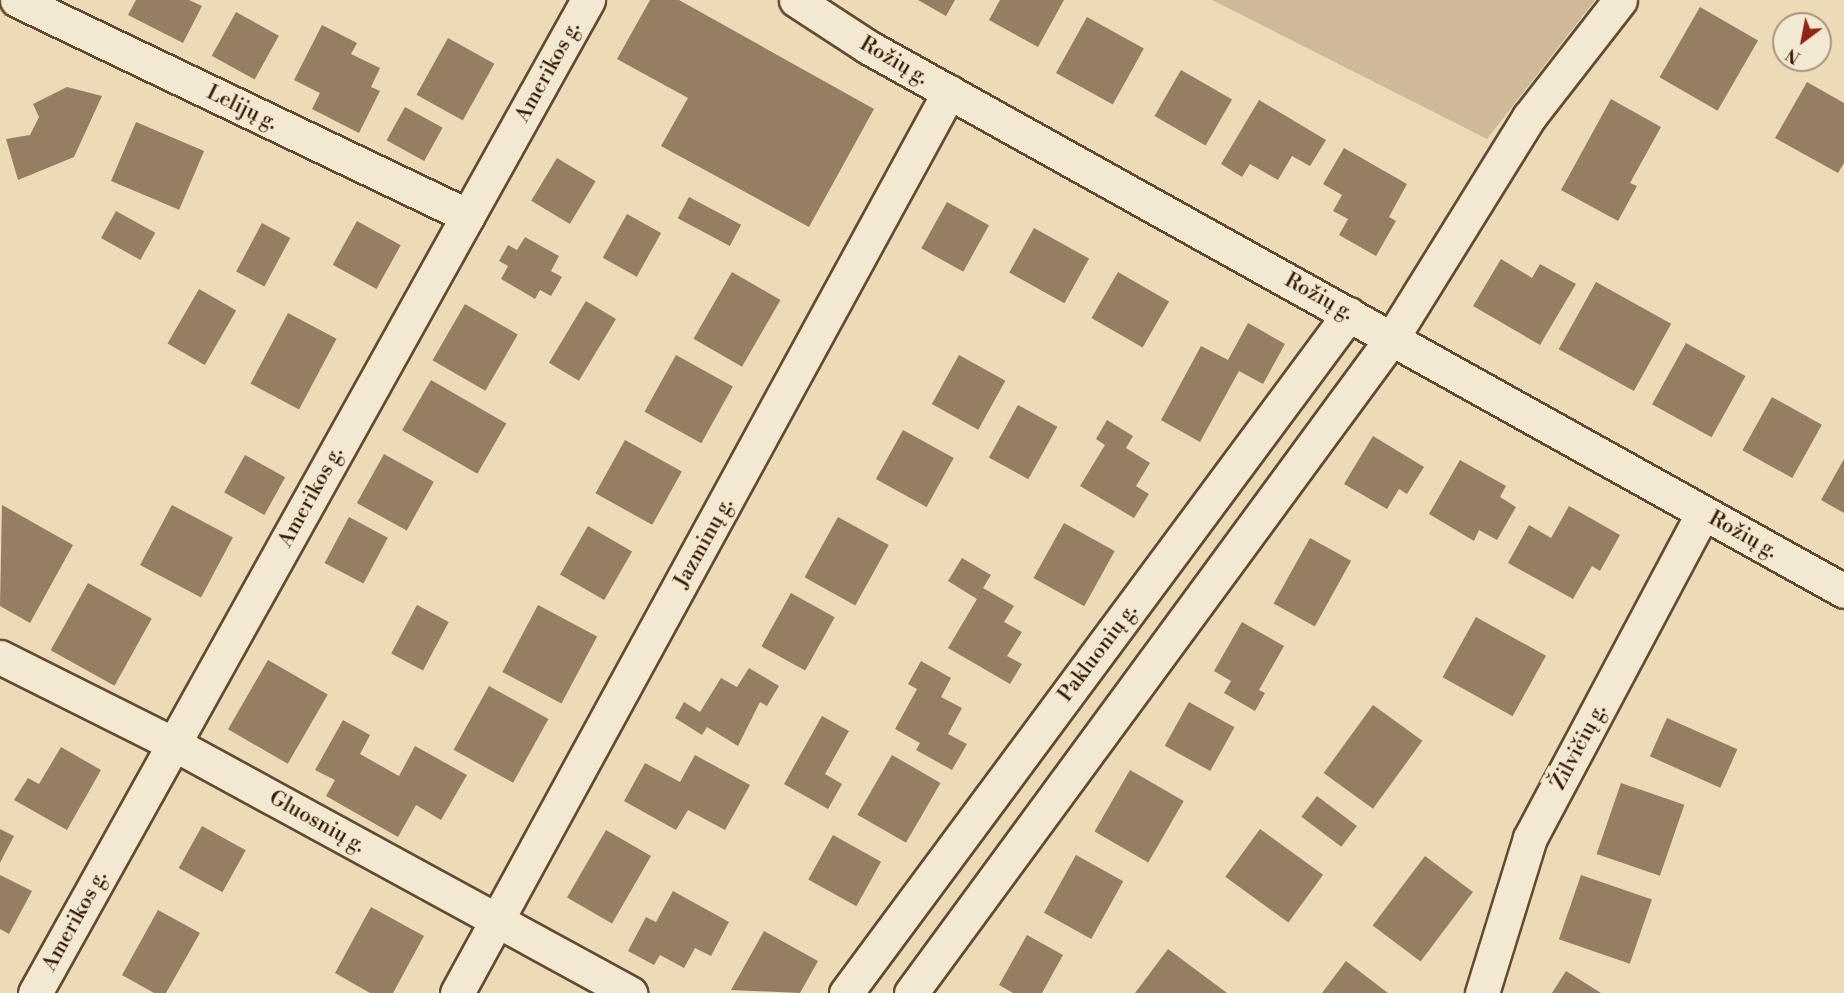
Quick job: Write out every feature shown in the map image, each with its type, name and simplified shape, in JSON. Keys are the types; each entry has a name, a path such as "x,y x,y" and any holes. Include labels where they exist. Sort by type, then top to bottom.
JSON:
{"street":[{"name":"Lelijų g.","path":"17,0 468,216"},
{"name":"Amerikos g.","path":"35,993 588,0"},
{"name":"Rožių g.","path":"796,0 949,92 1844,591"},
{"path":"911,993 1392,338 1529,117 1620,0"},
{"name":"Jazminų g.","path":"457,993 949,92"},
{"name":"Pakluonių g.","path":"846,993 1349,314"},
{"name":"Žilvičių g.","path":"1482,993 1530,838 1703,513"},
{"path":"1134,604 1175,633"},
{"name":"Gluosnių g.","path":"0,657 174,744 630,993"}],"shaded area":[{"path":"1212,0 1595,0 1487,139"}],"building":[{"path":"136,0 189,0 202,6 183,43 128,15"},
{"path":"650,0 679,0 874,109 809,227 661,146 688,98 617,59"},
{"path":"918,0 955,0 946,16"},
{"path":"1000,0 1064,0 1038,47 989,20"},
{"path":"1700,7 1758,40 1718,111 1660,77"},
{"path":"236,12 279,36 255,79 212,56"},
{"path":"1087,17 1144,49 1113,104 1056,73"},
{"path":"322,25 357,43 351,54 380,68 371,87 380,91 359,133 312,109 320,93 294,80"},
{"path":"448,38 494,64 463,121 416,95"},
{"path":"1181,70 1232,100 1206,145 1154,116"},
{"path":"1807,82 1844,103 1844,163 1838,173 1775,138"},
{"path":"67,87 102,96 74,157 18,180 6,139 30,135 39,117 33,104"},
{"path":"1611,99 1661,127 1630,183 1637,186 1618,221 1561,190"},
{"path":"1259,100 1326,140 1310,166 1292,156 1278,180 1250,164 1242,177 1221,164"},
{"path":"405,107 443,128 424,161 387,140"},
{"path":"136,122 204,151 179,210 111,181"},
{"path":"1344,148 1407,184 1389,217 1396,221 1376,256 1339,235 1348,219 1333,211 1342,195 1323,184"},
{"path":"557,158 596,181 570,224 531,201"},
{"path":"689,197 741,225 730,246 678,218"},
{"path":"947,202 989,225 963,272 921,248"},
{"path":"116,211 155,233 140,260 101,238"},
{"path":"627,214 661,233 637,277 603,258"},
{"path":"357,221 401,245 376,289 333,265"},
{"path":"262,223 290,238 264,287 236,272"},
{"path":"1034,228 1089,259 1064,303 1009,273"},
{"path":"525,237 559,256 551,271 562,277 551,296 540,290 535,299 501,279 508,266 499,261 508,245 517,250"},
{"path":"1501,259 1532,278 1540,264 1576,284 1540,345 1473,306"},
{"path":"732,272 780,300 742,367 694,339"},
{"path":"1118,272 1169,302 1143,347 1092,318"},
{"path":"1596,282 1671,324 1634,391 1559,349"},
{"path":"199,289 236,310 205,365 168,344"},
{"path":"586,301 616,319 579,381 549,363"},
{"path":"465,304 518,334 485,391 432,360"},
{"path":"288,313 337,339 299,409 250,384"},
{"path":"1248,323 1285,344 1263,384 1239,371 1200,442 1161,420 1201,346 1228,360"},
{"path":"1686,343 1745,376 1712,437 1652,404"},
{"path":"676,355 733,387 701,443 644,412"},
{"path":"959,355 1005,381 978,430 932,404"},
{"path":"431,380 506,424 477,474 402,430"},
{"path":"1772,397 1822,425 1792,478 1742,450"},
{"path":"1018,405 1057,427 1028,479 989,457"},
{"path":"1107,420 1133,436 1126,448 1150,463 1136,486 1149,494 1134,518 1080,486 1105,445 1096,439"},
{"path":"903,430 954,458 927,507 876,479"},
{"path":"1373,436 1424,467 1407,494 1399,489 1387,509 1344,484"},
{"path":"625,440 682,472 652,525 595,493"},
{"path":"384,454 434,482 407,531 357,503"},
{"path":"245,455 285,477 264,515 224,493"},
{"path":"1844,459 1844,513 1821,500"},
{"path":"1460,460 1506,486 1500,497 1516,507 1497,540 1479,530 1474,541 1429,514"},
{"path":"2,505 73,545 30,623 0,606"},
{"path":"172,505 233,537 201,597 140,565"},
{"path":"1569,506 1620,535 1600,571 1592,566 1573,599 1508,563 1529,525 1551,538"},
{"path":"349,517 388,538 363,584 325,563"},
{"path":"838,517 889,545 855,605 805,577"},
{"path":"1064,523 1115,551 1084,606 1033,578"},
{"path":"588,526 632,552 604,600 560,574"},
{"path":"1310,538 1351,561 1315,626 1274,604"},
{"path":"962,558 991,575 983,588 1014,606 1004,622 1022,632 1007,656 1022,664 1010,684 948,648 977,599 948,581"},
{"path":"88,583 152,618 115,686 51,650"},
{"path":"791,593 835,617 805,671 761,646"},
{"path":"417,605 449,622 423,670 391,654"},
{"path":"538,605 597,636 561,704 502,672"},
{"path":"1476,617 1546,656 1513,716 1443,677"},
{"path":"1242,622 1284,646 1259,690 1265,693 1255,711 1224,693 1231,681 1214,671"},
{"path":"268,660 328,694 288,764 228,729"},
{"path":"921,661 951,678 941,697 962,708 948,734 967,744 952,770 916,750 920,743 895,729 917,689 908,684"},
{"path":"749,668 779,686 767,706 760,702 738,746 707,727 702,735 675,718 684,702 700,712 721,678 737,687"},
{"path":"489,686 548,719 513,783 454,750"},
{"path":"1189,702 1234,727 1210,771 1165,746"},
{"path":"1373,705 1422,741 1373,809 1324,773"},
{"path":"822,716 849,731 825,774 842,784 828,809 784,784"},
{"path":"1667,718 1737,749 1720,788 1650,756"},
{"path":"343,720 370,735 360,754 399,776 415,746 467,775 441,820 416,805 398,837 326,796 335,780 315,770"},
{"path":"61,747 101,770 67,830 14,800 28,778 39,784"},
{"path":"695,755 750,785 725,830 688,810 676,830 624,801 645,763 680,782"},
{"path":"892,755 940,783 906,843 858,815"},
{"path":"1130,770 1184,801 1148,862 1094,831"},
{"path":"1621,783 1684,805 1660,876 1597,854"},
{"path":"1317,796 1357,826 1341,847 1301,817"},
{"path":"202,826 246,850 222,892 179,868"},
{"path":"0,829 14,836 0,863"},
{"path":"1260,829 1323,875 1288,923 1225,877"},
{"path":"606,830 651,856 612,924 567,898"},
{"path":"833,835 881,862 856,906 808,880"},
{"path":"1076,855 1123,881 1091,939 1044,913"},
{"path":"1425,856 1473,892 1421,962 1373,925"},
{"path":"0,875 32,891 9,934 0,929"},
{"path":"1581,875 1652,899 1630,964 1559,939"},
{"path":"673,891 729,922 711,956 695,948 684,968 660,955 654,965 628,951 646,917 656,922"},
{"path":"371,907 424,936 393,993 370,993 335,973"},
{"path":"158,910 200,933 166,993 154,993 122,975"},
{"path":"764,931 818,961 800,993 731,990"},
{"path":"1027,935 1063,955 1042,993 1013,993 999,985"},
{"path":"1168,949 1227,993 1135,993"},
{"path":"1346,961 1388,993 1322,993"},
{"path":"1566,971 1601,993 1552,993"}]}
